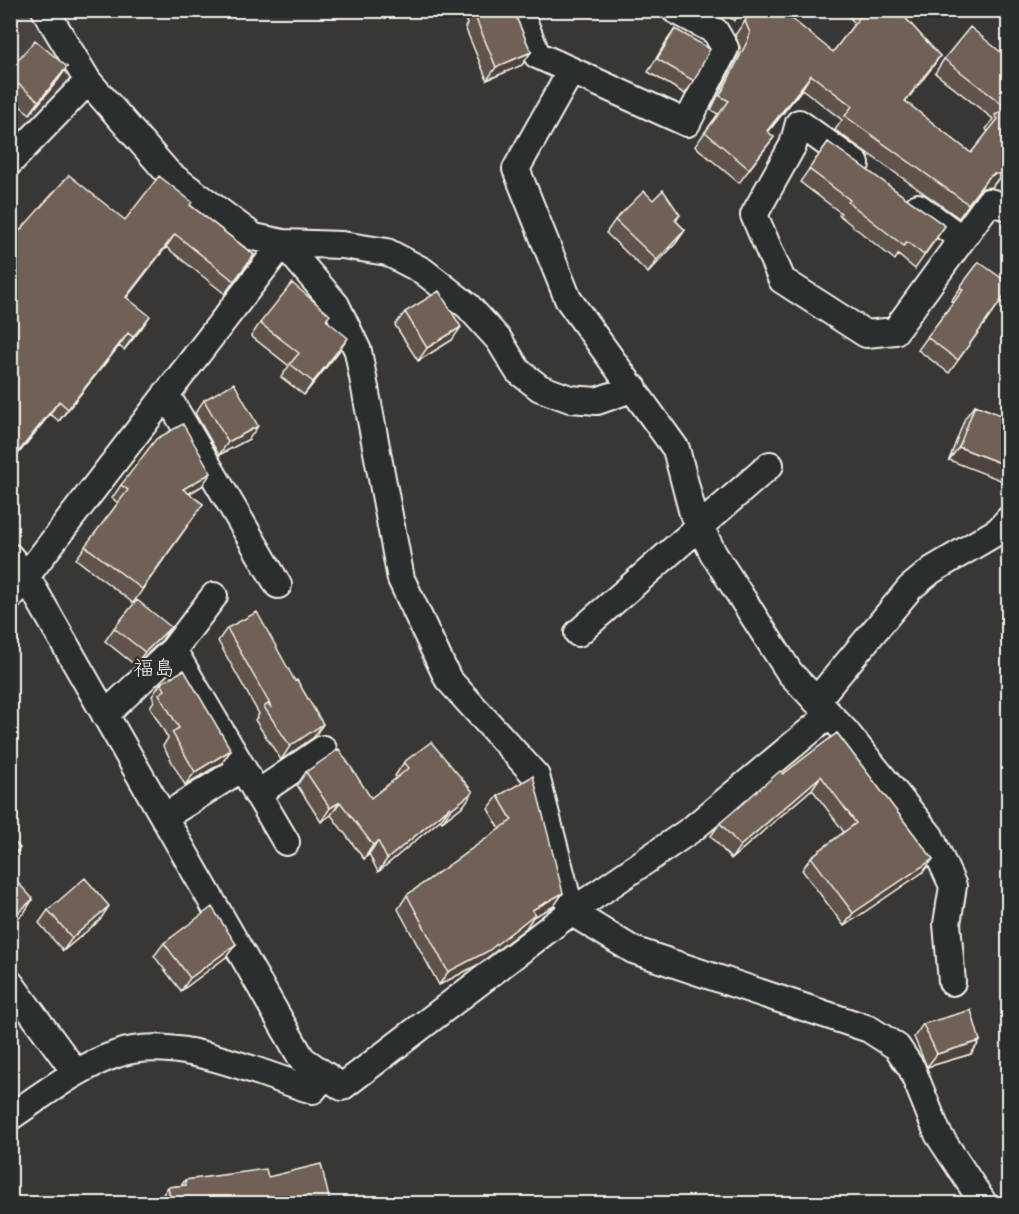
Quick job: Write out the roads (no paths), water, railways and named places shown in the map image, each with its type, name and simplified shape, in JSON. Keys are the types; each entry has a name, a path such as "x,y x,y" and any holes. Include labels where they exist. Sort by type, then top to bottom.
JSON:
{"street":[{"path":"45,10 88,81 169,174 254,237 283,243 342,245 387,252 423,271 468,306 499,340 518,371 540,388 570,399 597,401 634,388"},
{"path":"519,10 537,55 687,123 725,48 716,31 675,10"},
{"path":"571,71 516,169 568,298 676,449 692,510 699,526 713,553 790,673 845,731 930,836 953,886 947,924 948,957 952,982"},
{"path":"10,162 88,81"},
{"path":"962,239 799,123 793,145 754,215 782,280 866,334 895,331 989,202 1008,207"},
{"path":"10,597 18,566 166,394 283,243"},
{"path":"283,243 336,305 358,351 401,579 448,679 536,776 571,912 633,950 869,1029 897,1047 912,1069 938,1134 984,1203"},
{"path":"166,394 278,585"},
{"path":"579,633 770,465"},
{"path":"18,566 302,1059 342,1087 571,912 692,829 822,708 910,588 932,570 998,531 1008,520"},
{"path":"105,715 173,650 214,596"},
{"path":"173,650 286,842"},
{"path":"257,794 323,749"},
{"path":"164,817 242,768"},
{"path":"10,983 76,1073"},
{"path":"10,1117 76,1073 118,1053 152,1048 234,1062 313,1090 325,1075"}],"district":[{"name":"福島","path":"154,668"}]}
